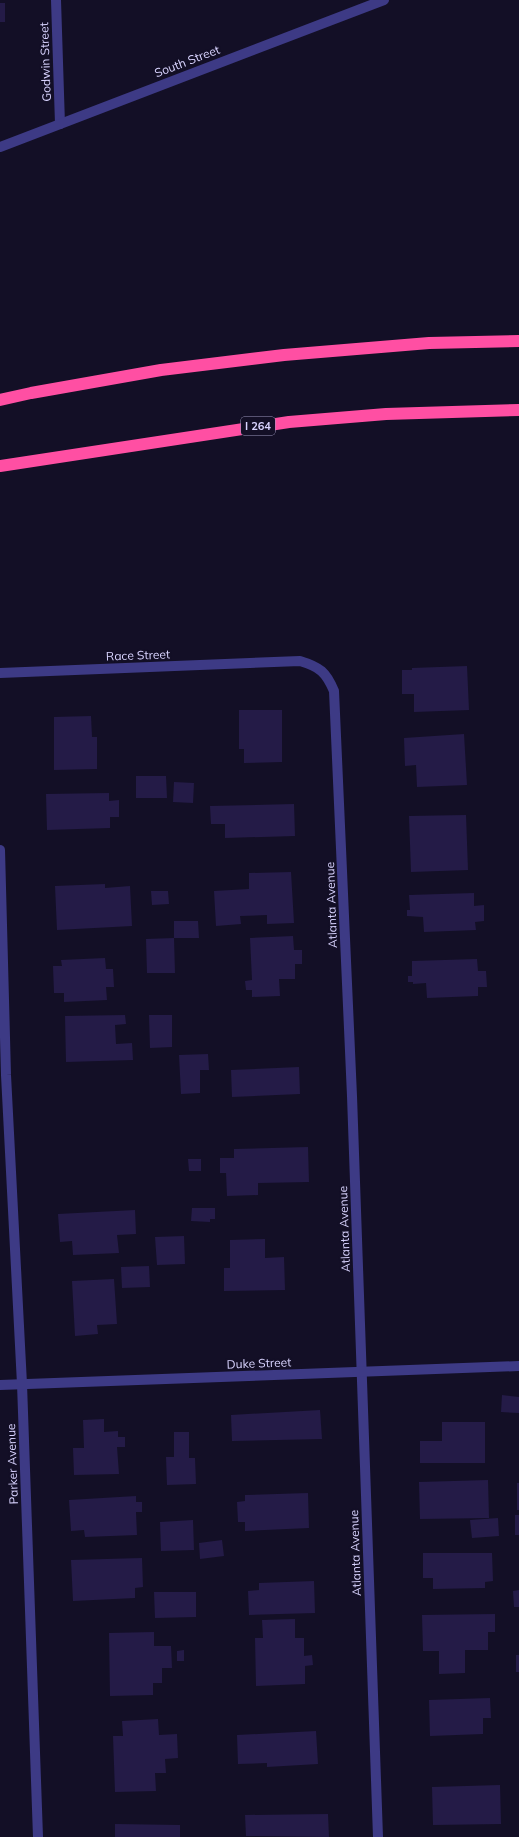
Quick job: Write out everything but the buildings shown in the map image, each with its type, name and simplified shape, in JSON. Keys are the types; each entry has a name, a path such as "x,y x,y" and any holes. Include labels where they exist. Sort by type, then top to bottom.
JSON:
{"highway":[{"path":"0,400 31,393 161,370 284,355 428,343 519,341"},
{"name":"I 264","path":"0,466 289,422 386,414 519,410"}],"street":[{"name":"Godwin Street","path":"56,0 60,124"},
{"name":"South Street","path":"0,147 384,0"},
{"name":"Race Street","path":"0,673 278,662"},
{"name":"Atlanta Avenue","path":"278,662 300,662 316,666 328,676 334,691 352,1088 378,1837"},
{"name":"Parker Avenue","path":"0,850 6,1075 22,1384 38,1837"},
{"name":"Duke Street","path":"0,1385 519,1366"}]}
